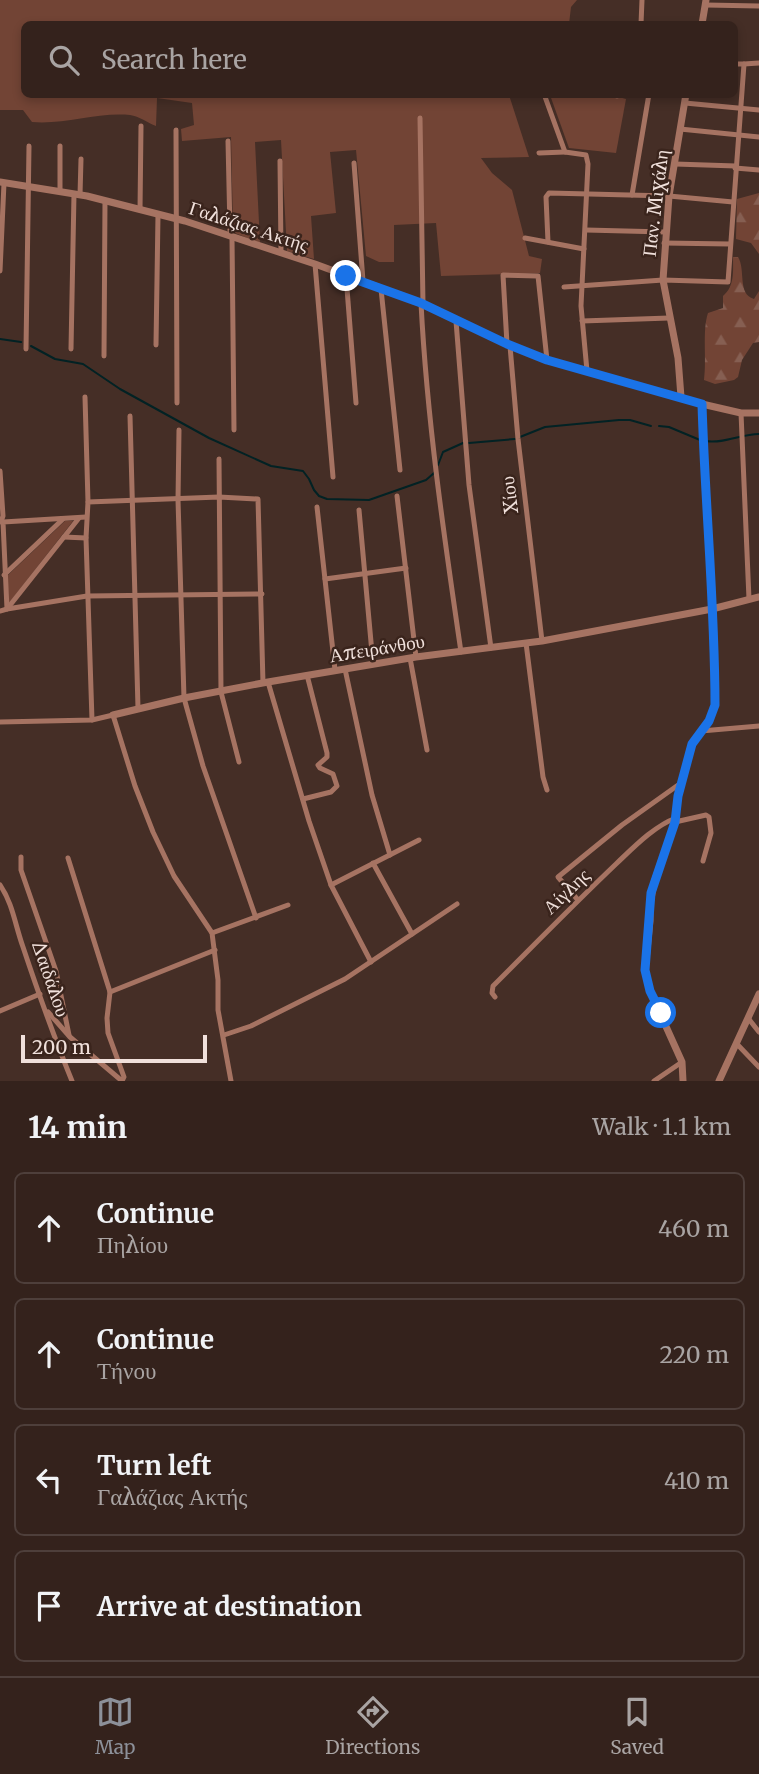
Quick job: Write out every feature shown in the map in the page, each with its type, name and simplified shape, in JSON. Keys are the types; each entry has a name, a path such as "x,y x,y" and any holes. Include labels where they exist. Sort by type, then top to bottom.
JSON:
{"street":[{"path":"641,21 642,0"},
{"path":"703,21 706,3 759,6"},
{"path":"738,64 759,63"},
{"path":"564,287 663,280 728,282 744,64"},
{"path":"545,98 565,152"},
{"path":"632,195 648,98"},
{"name":"Παν. Μιχάλη","path":"681,397 678,358 663,280 669,196 686,98"},
{"path":"685,103 759,110"},
{"path":"420,118 425,376 461,652"},
{"path":"140,210 141,126"},
{"path":"680,129 759,137"},
{"path":"176,130 177,403"},
{"path":"228,141 234,430"},
{"path":"26,349 29,146"},
{"path":"60,146 60,192"},
{"path":"539,153 565,152 586,155 588,164 581,285 587,371"},
{"path":"71,349 77,194 81,159"},
{"path":"280,161 281,253"},
{"path":"354,163 363,281"},
{"path":"675,164 759,170"},
{"path":"0,271 2,183"},
{"name":"Γαλάζιας Ακτής","path":"2,183 77,194 177,219 363,281 422,304 547,360 702,404 741,413 759,413"},
{"path":"548,243 547,194 669,196 733,202"},
{"path":"104,356 105,201"},
{"path":"156,345 158,215"},
{"path":"586,230 665,232"},
{"path":"525,238 584,249"},
{"path":"664,243 730,244"},
{"path":"314,264 333,477"},
{"name":"Χίου","path":"542,640 518,439 503,275 538,276 547,360"},
{"path":"346,276 356,403"},
{"path":"381,289 400,470"},
{"path":"582,321 669,318"},
{"path":"456,321 469,485 491,648"},
{"path":"7,609 83,517 88,502 85,397"},
{"path":"683,1081 682,1062 650,991 645,970 651,893 676,820 692,744 713,714 715,705 713,598 702,404"},
{"path":"741,413 749,599"},
{"path":"130,416 138,708"},
{"path":"179,430 178,500 184,698 203,766 256,918"},
{"path":"219,459 220,692 239,762"},
{"path":"0,471 7,609"},
{"path":"397,496 413,658 426,750"},
{"path":"88,502 219,497 258,499 265,682 331,885 372,962"},
{"path":"317,507 335,670"},
{"path":"359,510 373,664"},
{"path":"1,522 83,517"},
{"path":"83,517 93,720"},
{"path":"4,575 64,519"},
{"path":"44,520 46,536"},
{"path":"64,537 86,538"},
{"path":"325,579 406,568"},
{"path":"0,596 5,588"},
{"path":"21,592 24,607"},
{"path":"0,611 87,596 262,594"},
{"name":"Απειράνθου","path":"0,722 93,720 265,682 526,643 759,597"},
{"path":"526,643 543,777 547,790"},
{"path":"345,669 372,795 390,855"},
{"path":"303,799 331,792 337,786 333,774 318,765 327,757 327,753 307,675"},
{"path":"113,715 135,786 153,832 174,876 212,933 217,1002 231,1081"},
{"path":"701,731 759,726"},
{"path":"578,900 558,877 622,825 682,782"},
{"path":"676,820 706,815 709,817 711,832 703,861"},
{"name":"Αίγλης","path":"495,997 492,993 493,986 578,900 663,824 676,820"},
{"path":"331,885 419,840"},
{"path":"21,857 21,870 56,971 69,1037"},
{"path":"48,1012 69,1037 122,1081 124,1077 108,1033 110,992 68,858"},
{"path":"373,863 412,934"},
{"name":"Δαιδάλου","path":"0,885 15,914 22,944 48,1012 53,1036 72,1081"},
{"path":"224,1035 251,1026 317,993 372,962 457,904"},
{"path":"212,933 288,905"},
{"path":"110,992 215,950"},
{"path":"0,1011 40,994"},
{"path":"719,1081 759,994"},
{"path":"747,1017 759,1032"},
{"path":"736,1043 759,1066"},
{"path":"654,1081 682,1062"}],"green space":[{"path":"0,0 577,0 571,7 569,21 21,21 21,98 157,98 156,126 133,116 118,115 32,122 23,110 0,110"},
{"path":"157,98 510,98 529,157 481,158 492,173 512,190 529,256 542,259 540,273 441,276 436,223 394,225 394,262 379,262 366,256 356,150 330,152 336,213 311,216 314,259 287,251 281,140 255,142 260,243 235,233 231,137 182,141 181,129 194,125 192,103"},
{"path":"551,98 626,99 616,153 569,148"},
{"path":"759,193 759,254 751,243 736,239 737,199"},
{"path":"733,257 738,257 740,262 745,292 754,299 759,291 759,342 753,343 742,360 738,377 715,384 704,380 706,320 708,313 723,308 723,296 730,288 732,278"},
{"path":"65,521 73,521 9,603 7,576"}],"waterway":[{"path":"0,339 21,342"},
{"path":"31,346 55,359 83,364 120,389 209,438 271,466 303,471 319,496 327,499 369,500 426,480 434,473"},
{"path":"520,437 545,427 619,420 651,426"},
{"path":"659,426 669,427 700,440"},
{"path":"706,441 759,434"},
{"path":"469,443 515,439"},
{"path":"438,465 443,452 463,443"}],"route":[{"path":"346,276 421,303 547,360 702,404 713,598 715,705 709,721 692,744 678,796 675,822 651,893 645,970 650,991 661,1013"}]}
